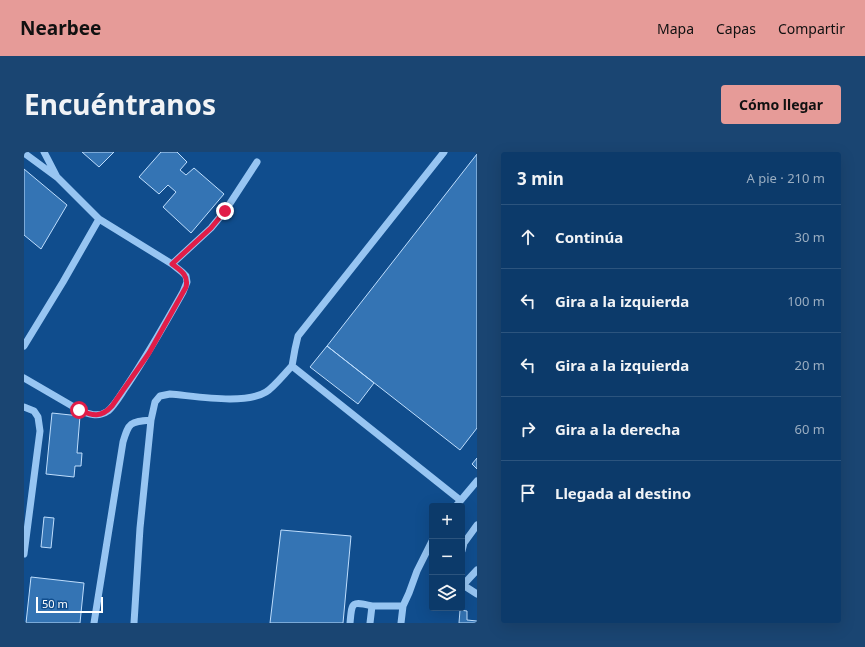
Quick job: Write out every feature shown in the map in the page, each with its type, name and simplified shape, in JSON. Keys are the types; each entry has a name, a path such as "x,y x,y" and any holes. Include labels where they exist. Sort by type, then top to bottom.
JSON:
{"lane":[{"path":"134,623 140,528 151,420 155,402 160,396 170,394 240,399 253,397 266,392 292,366 298,336 444,152"},
{"path":"24,153 58,178 99,219 172,264 186,276 187,282 186,287 149,353 121,395 107,411 100,415 93,415 79,410 24,378"},
{"path":"37,164 46,153 58,178"},
{"path":"172,264 211,228 225,211 257,162"},
{"path":"24,346 27,334 63,282 99,219"},
{"path":"292,366 458,503 477,481"},
{"path":"24,407 34,411 38,417 40,431 24,554"},
{"path":"94,623 123,442 128,427 136,421 151,420"},
{"path":"465,542 477,525"},
{"path":"401,623 403,606 416,571 429,547"},
{"path":"465,581 477,570"},
{"path":"465,586 477,594"},
{"path":"350,623 352,606 354,604 358,603 372,606 403,606"},
{"path":"370,623 372,606"}],"building":[{"path":"82,152 114,152 99,167"},
{"path":"161,152 177,152 187,162 180,170 186,175 194,168 224,194 191,233 163,207 176,192 168,185 159,194 139,177"},
{"path":"477,154 477,428 460,450 327,346"},
{"path":"24,169 67,205 41,249 24,235"},
{"path":"327,346 374,383 358,404 310,367"},
{"path":"52,413 80,416 77,453 82,453 81,466 75,466 74,477 46,474"},
{"path":"477,458 477,469 472,464"},
{"path":"44,517 54,518 51,548 41,547"},
{"path":"281,530 351,536 343,623 270,623"},
{"path":"31,577 84,583 80,623 26,623"},
{"path":"460,611 467,611 467,620 477,621 477,623 459,623"}],"route":[{"path":"79,410 93,415 100,415 112,406 149,353 186,287 186,276 172,264 211,228 225,211"}]}
